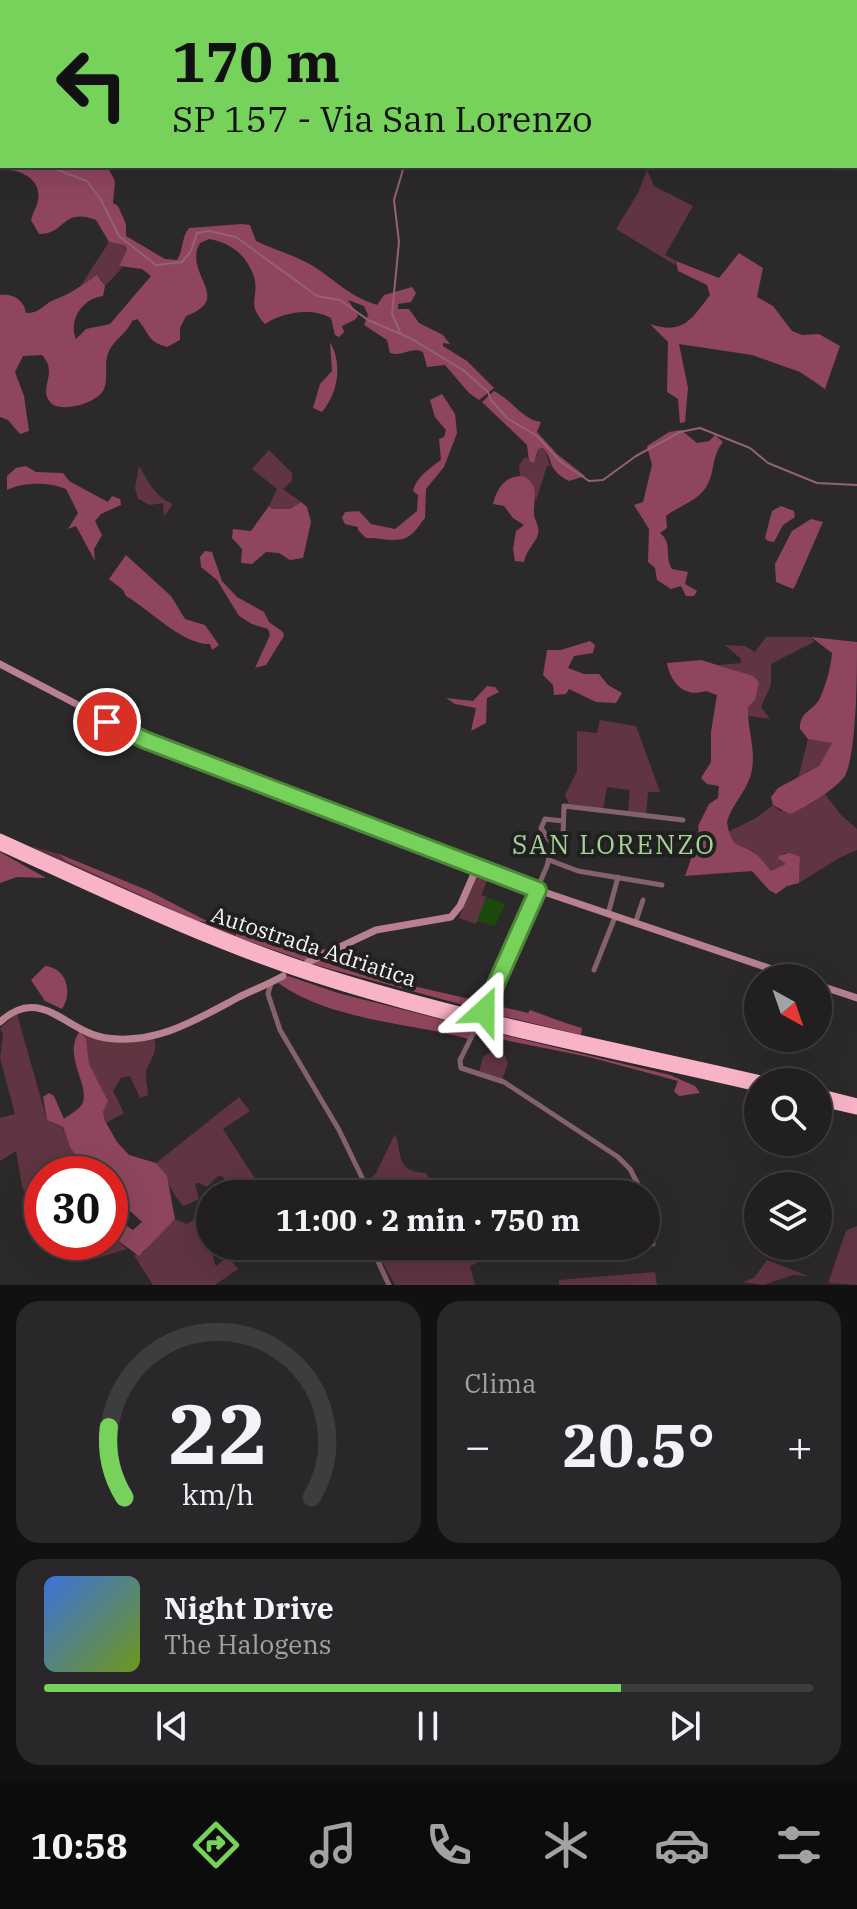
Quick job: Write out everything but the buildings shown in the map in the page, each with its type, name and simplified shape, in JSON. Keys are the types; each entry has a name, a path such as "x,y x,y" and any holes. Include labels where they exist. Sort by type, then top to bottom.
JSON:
{"highway":[{"name":"Autostrada Adriatica","path":"0,838 166,913 315,970 411,997 744,1076"},
{"name":"Autostrada Adriatica","path":"0,846 180,928 311,976 422,1008 744,1084"},
{"path":"832,1097 857,1103"},
{"path":"832,1104 857,1110"}],"main road":[{"path":"0,664 145,740 538,890 756,964"},
{"path":"308,962 376,930 451,917 460,906 477,867"},
{"path":"0,1022 14,1012 29,1007 44,1008 103,1038 154,1036 182,1027 283,976"},
{"path":"832,990 857,998"}],"street":[{"path":"550,852 563,837 564,806 683,820"},
{"path":"484,1011 549,860 552,844 541,828 545,819 563,821"},
{"path":"549,860 578,871 662,885"},
{"path":"594,970 612,916 618,877"},
{"path":"635,924 643,900"},
{"path":"271,983 268,994 280,1030 339,1130 363,1180"},
{"path":"476,1028 460,1060 461,1068 504,1082 618,1157 636,1180"},
{"path":"377,1260 389,1285"}],"shaded area":[{"path":"108,168 115,181 113,203 118,206 126,224 126,236 165,259 177,260 189,228 242,224 250,225 256,241 306,262 350,292 377,305 384,295 412,287 416,293 411,302 398,304 398,309 409,309 419,323 443,335 450,344 443,343 443,346 467,361 494,388 479,400 445,365 427,367 423,352 390,353 387,340 364,325 368,315 364,306 348,300 358,315 342,326 344,332 339,337 335,335 331,318 315,313 289,314 265,324 254,305 254,277 247,263 232,247 209,239 200,243 196,254 207,293 206,301 200,309 186,316 180,328 180,340 167,347 160,345 137,319 132,321 109,351 104,389 95,399 70,407 55,405 50,402 46,391 49,374 47,362 42,355 23,356 15,372 24,396 29,431 20,434 8,420 0,417 0,295 17,298 26,313 31,313 97,275 105,286 103,296 89,301 79,311 74,325 76,339 86,329 110,324 151,276 142,269 119,266 127,250 125,245 109,242 96,220 76,217 48,233 39,234 31,220 38,200 36,186 21,173 0,170"},
{"path":"647,170 654,186 693,206 665,255 676,261 675,265 616,229 638,193"},
{"path":"109,242 125,244 128,250 119,266 122,268 105,286 101,279 80,287"},
{"path":"739,253 763,268 757,297 773,306 792,331 802,335 819,334 840,346 825,389 800,372 752,355 679,344 688,388 685,422 680,423 678,399 667,392 668,342 650,324 671,328 685,323 710,295 707,285 678,271 676,261 719,278"},
{"path":"330,342 336,360 337,378 332,396 322,412 313,408 320,384 332,371"},
{"path":"494,391 529,418 541,422 537,432 557,454 585,476 569,481 561,476 553,468 543,448 538,449 534,463 529,461 527,445 482,402"},
{"path":"442,394 455,414 457,433 444,467 426,489 425,518 407,537 396,540 366,538 358,527 345,524 342,518 345,512 359,511 371,524 395,529 417,511 418,495 413,491 417,481 441,460 439,439 444,437 446,430 435,417 430,400"},
{"path":"681,430 697,443 709,441 715,435 723,442 704,490 666,516 667,528 660,533 666,541 672,569 688,572 685,584 697,591 694,596 686,596 681,586 671,589 657,580 655,568 648,562 649,529 634,505 643,502 652,465 647,446 669,432"},
{"path":"538,448 545,449 550,466 547,466 536,501 532,483 520,476 519,465 526,456 529,461 537,456"},
{"path":"269,450 292,473 292,481 283,489 301,502 290,509 272,509 269,506 277,489 252,469"},
{"path":"26,466 36,472 63,473 69,481 108,502 112,496 120,499 121,505 101,514 95,521 102,535 94,549 95,561 76,526 68,529 78,513 66,489 36,484 7,490 7,476 16,468"},
{"path":"139,466 157,493 173,504 164,517 163,503 150,505 138,499 135,488"},
{"path":"522,476 534,487 534,515 538,526 537,537 524,562 515,561 513,549 516,531 524,525 513,518 504,506 493,504 503,484 511,478"},
{"path":"301,502 307,507 311,522 303,558 290,560 279,553 266,552 252,564 241,563 242,549 232,538 233,529 251,531 269,506 272,509 290,509"},
{"path":"781,506 794,511 795,517 783,525 774,542 768,541 765,538 772,511"},
{"path":"811,519 823,522 793,589 776,582 775,564 792,531"},
{"path":"205,551 212,552 222,581 237,597 264,612 269,622 283,632 284,636 266,665 255,668 270,635 268,629 239,616 217,580 201,567 200,557"},
{"path":"126,555 171,596 185,619 205,625 219,645 212,650 210,644 189,639 126,596 109,579"},
{"path":"766,637 811,637 814,642 771,664 771,685 761,707 770,719 748,716 748,707 755,700 744,674 719,665 741,663 741,659 725,645 745,646 755,652"},
{"path":"811,637 857,642 852,749 845,776 812,803 790,814 773,805 771,797 778,788 819,766 832,743 808,739 800,729 802,718 820,698 832,653"},
{"path":"590,641 595,645 593,653 574,656 568,668 584,674 599,674 608,685 622,693 616,703 596,702 569,689 566,694 554,695 553,685 543,675 547,650 561,650"},
{"path":"701,660 753,676 759,682 755,700 748,707 752,768 748,783 727,822 734,841 757,855 771,871 786,864 778,858 780,855 790,853 800,857 799,883 787,886 776,894 752,871 685,876 699,836 698,826 709,804 718,798 719,786 707,784 701,778 711,762 711,732 717,695 706,691 692,693 680,688 667,663"},
{"path":"487,686 495,687 499,692 487,698 486,723 471,731 476,708 455,704 446,698 473,701"},
{"path":"600,720 636,726 660,792 648,792 646,815 628,812 630,790 607,787 603,810 569,804 565,795 577,771 577,731 597,733"},
{"path":"808,739 833,742 819,766 798,779"},
{"path":"825,794 857,829 857,850 799,883 800,861 785,853 780,855 786,864 771,871 758,856 737,845 728,832 756,818 773,805 780,811 811,804"},
{"path":"30,846 59,854 66,861 197,921 207,921 235,933 234,936 208,927"},
{"path":"0,852 46,878 17,877 0,883"},
{"path":"59,854 147,890 207,921 197,921 66,861"},
{"path":"477,874 488,879 481,895 487,897 476,924 459,918"},
{"path":"272,925 285,935 277,944 312,950 327,949 305,961 234,936 242,930 253,935"},
{"path":"328,955 400,983 483,1002 488,998 482,1010 308,963"},
{"path":"45,966 58,971 66,982 67,996 62,1009 45,1001 31,980"},
{"path":"288,976 338,993 475,1028 469,1039 346,1013 299,996 278,983"},
{"path":"490,1004 528,1013 530,1010 582,1028 581,1035 486,1012"},
{"path":"17,1014 47,1120 62,1127 77,1156 24,1156 24,1191 16,1151 0,1161 0,1118 15,1114 0,1058 3,1035 0,1028"},
{"path":"479,1029 670,1075 695,1086 700,1093 679,1096 674,1091 678,1081 589,1057 475,1034"},
{"path":"80,1031 86,1039 89,1064 108,1101 103,1112 105,1121 117,1142 129,1155 156,1163 167,1176 175,1219 139,1256 128,1248 128,1227 133,1230 142,1222 128,1209 128,1156 76,1156 63,1127 47,1120 43,1097 49,1093 54,1096 64,1119 83,1102 83,1086 75,1059 75,1040"},
{"path":"84,1034 154,1039 154,1053 146,1073 148,1095 140,1098 130,1076 121,1078 113,1091 124,1113 106,1123 103,1112 106,1097 89,1065"},
{"path":"494,1050 504,1054 508,1063 502,1080 479,1072 483,1057"},
{"path":"239,1097 250,1111 223,1129 256,1180 225,1180 218,1176 214,1180 196,1180 196,1200 184,1206 156,1163"},
{"path":"395,1134 404,1164 408,1169 426,1173 430,1180 370,1180"},
{"path":"196,1218 196,1260 214,1260 216,1266 224,1260 230,1260 238,1269 215,1285 153,1285 132,1252 135,1255 144,1252 148,1244 175,1219 187,1224"},
{"path":"857,1226 857,1285 828,1283 846,1231"},
{"path":"381,1260 478,1260 470,1266 475,1285 395,1285"},
{"path":"767,1260 808,1276 793,1275 763,1285 743,1282 754,1278"},
{"path":"655,1272 657,1285 559,1285 559,1280"}],"waterway":[{"path":"52,168 87,181 101,200 119,236 156,265 182,262 191,251 197,233 209,231 236,237 317,296 340,300 368,320 410,338 463,370 488,392 507,418 537,436 561,462 589,481 603,480 636,456 680,432 700,428 750,448 768,463 817,483 857,485"},
{"path":"401,334 392,314 399,242 394,200 403,168"}],"district":[{"name":"SAN LORENZO","path":"614,844"}],"route":[{"path":"107,722 145,740 262,782 538,890 484,1011"}]}
